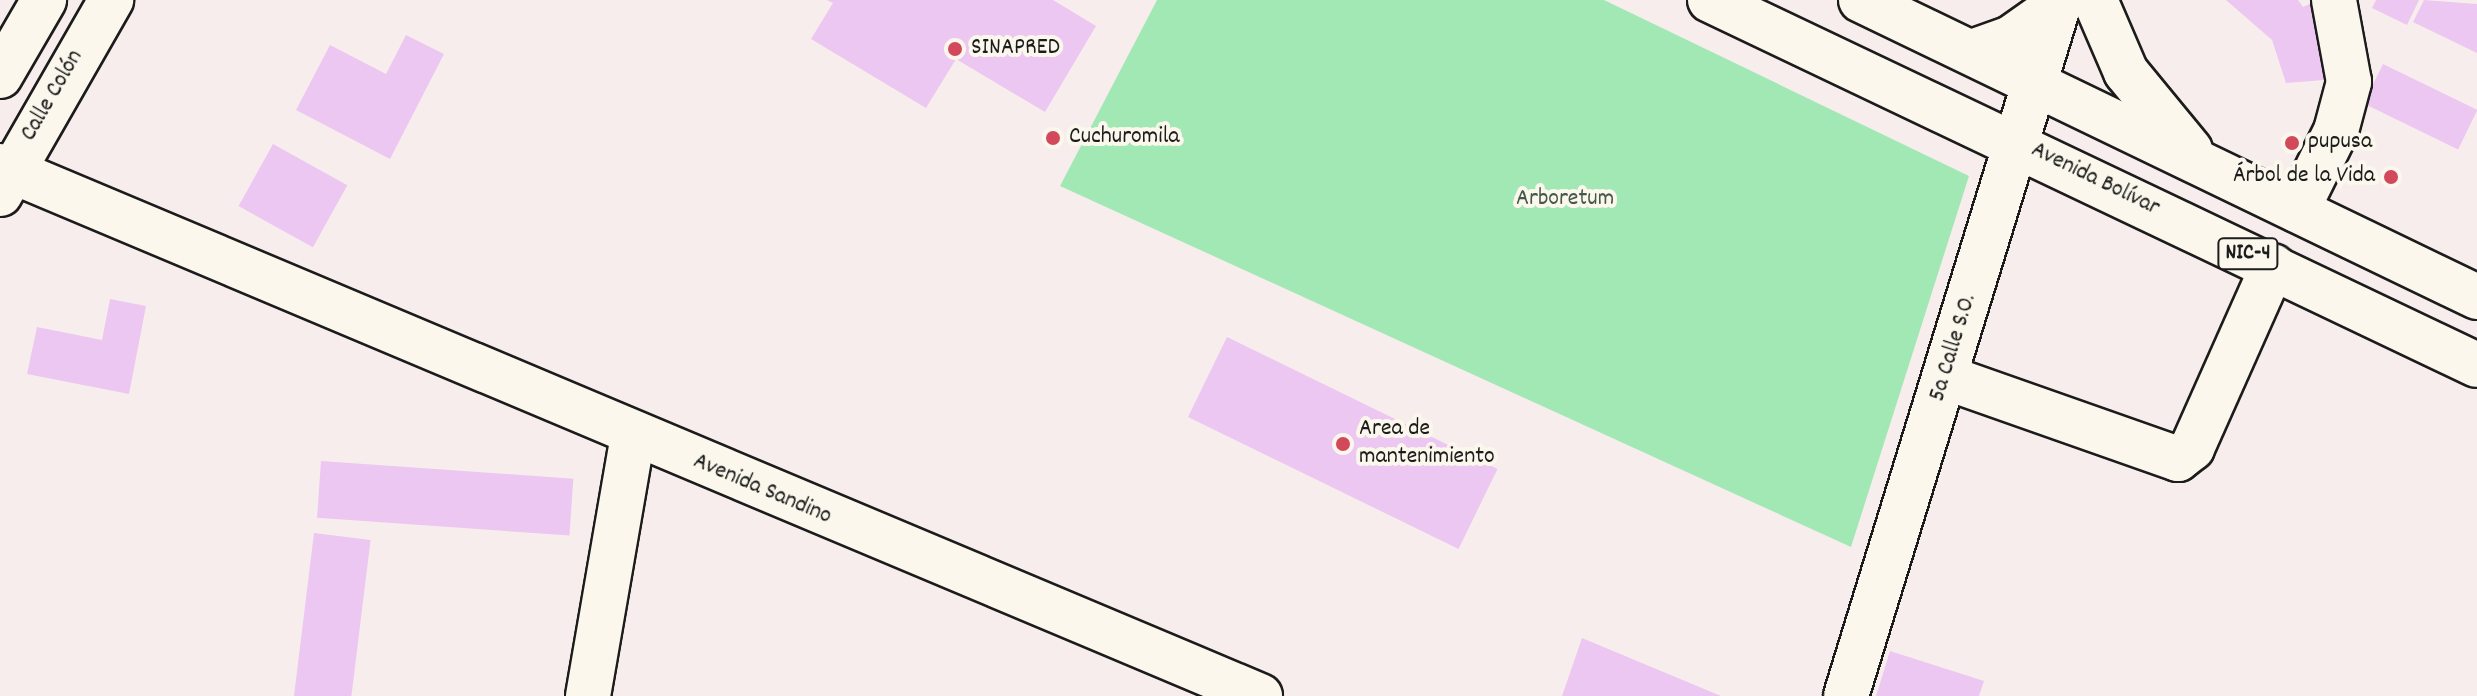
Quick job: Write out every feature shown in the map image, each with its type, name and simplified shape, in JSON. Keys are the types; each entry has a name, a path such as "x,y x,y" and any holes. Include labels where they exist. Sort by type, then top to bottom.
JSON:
{"main road":[{"path":"0,76 44,0"},
{"name":"Calle Colón","path":"4,177 111,0"},
{"name":"Avenida Bolívar","path":"1710,0 2019,143 2477,365"},
{"name":"NIC-4","path":"1861,0 2477,297"},
{"path":"2297,210 2336,131 2349,82 2334,0"},
{"path":"1972,52 2011,38 2071,1 2170,131 2210,168"},
{"name":"5a Calle S.O.","path":"1846,696 2037,83 2071,1"},
{"name":"Avenida Sandino","path":"4,177 267,280 633,436 1260,696"},
{"path":"1945,377 2178,459 2192,448 2273,266"},
{"path":"588,696 633,436"}],"green space":[{"name":"Arboretum","path":"1157,0 1604,0 1969,176 1851,547 1060,186"}],"building":[{"name":"SINAPRED","path":"827,0 1053,0 1096,26 1045,112 956,59 926,108 811,39 833,3"},
{"path":"2226,0 2298,0 2303,7 2316,1 2339,53 2323,60 2324,80 2286,83 2272,40"},
{"path":"2376,0 2419,0 2407,25 2372,8"},
{"path":"2424,0 2477,4 2477,53 2413,22"},
{"path":"406,35 444,54 390,159 296,110 330,45 386,74"},
{"path":"2383,64 2477,110 2458,150 2364,104"},
{"path":"273,144 347,185 313,247 239,206"},
{"path":"110,299 146,306 129,394 27,374 37,327 102,340"},
{"name":"Area de mantenimiento","path":"1227,337 1498,469 1459,549 1188,417"},
{"path":"321,461 573,479 569,536 317,518"},
{"path":"314,533 371,540 351,696 294,696"},
{"path":"1582,638 1721,696 1562,696"},
{"path":"1890,651 1984,681 1979,696 1876,696"}],"place":[{"name":"SINAPRED","path":"955,49"},
{"name":"Cuchuromila","path":"1053,138"},
{"name":"pupusa","path":"2292,143"},
{"name":"Árbol de la Vida","path":"2391,177"},
{"name":"Area de mantenimiento","path":"1343,444"}]}
